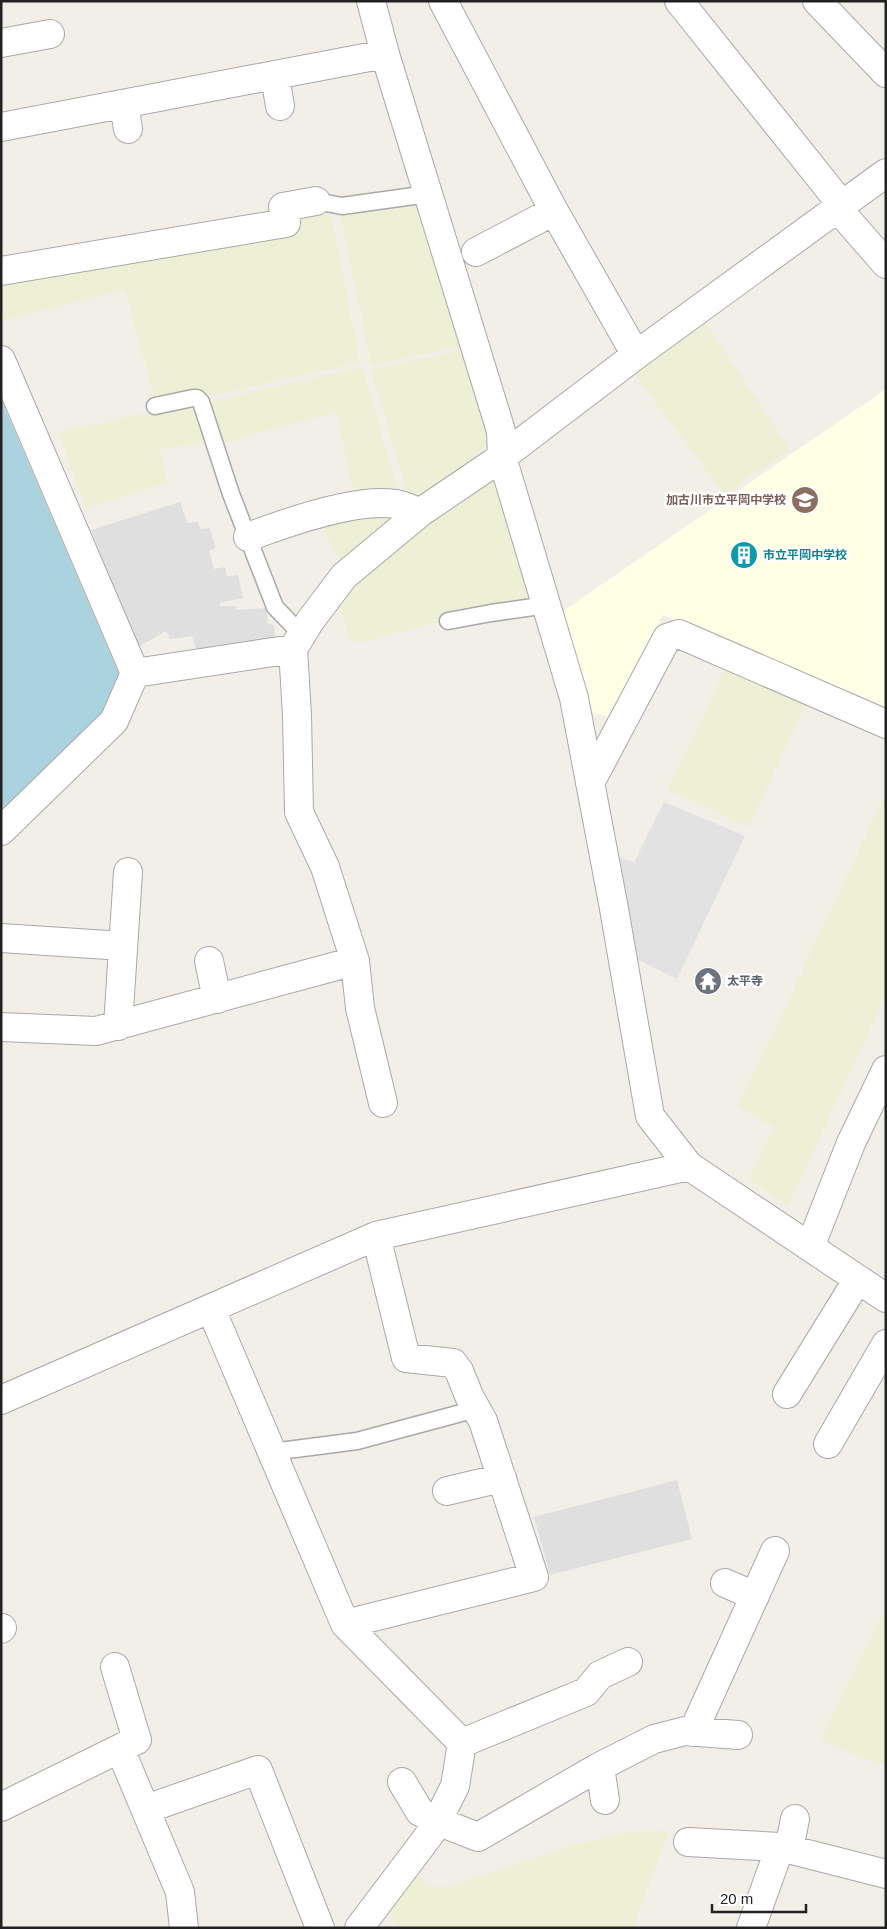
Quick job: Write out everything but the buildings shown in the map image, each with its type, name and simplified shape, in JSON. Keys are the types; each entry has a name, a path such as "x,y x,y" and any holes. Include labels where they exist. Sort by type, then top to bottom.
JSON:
{"street":[{"path":"371,1 385,54 500,431 502,457 574,698 614,903 650,1116 689,1166 886,1298"},
{"path":"443,1 554,211 636,355"},
{"path":"679,1 886,264"},
{"path":"817,1 886,73"},
{"path":"1,43 50,34"},
{"path":"1,127 126,116 274,76 385,54"},
{"path":"274,76 280,106"},
{"path":"383,1103 360,1008 355,961 325,867 299,812 298,642 310,621 344,576 421,512 502,457 636,355 886,173"},
{"path":"1,271 286,223 283,207 316,201"},
{"path":"476,252 554,211"},
{"path":"1,360 135,673 114,721 1,831"},
{"path":"248,537 282,524 343,508 374,504 395,504 421,512"},
{"path":"590,783 666,638 679,634 886,724"},
{"path":"135,673 298,642"},
{"path":"118,1026 128,872"},
{"path":"1,938 123,946"},
{"path":"1,1027 96,1031 355,961"},
{"path":"209,962 217,999"},
{"path":"810,1247 852,1143 886,1070"},
{"path":"2,1396 211,1309 376,1236 689,1166"},
{"path":"345,1624 534,1577 483,1421 470,1398 460,1371 453,1363 406,1358 376,1236"},
{"path":"787,1394 858,1280"},
{"path":"211,1309 345,1624 462,1743"},
{"path":"828,1444 886,1344"},
{"path":"447,1491 502,1478"},
{"path":"693,1732 775,1551"},
{"path":"725,1583 754,1596"},
{"path":"462,1743 586,1692 600,1676 628,1662"},
{"path":"1,1807 137,1740 115,1667"},
{"path":"402,1782 420,1812 436,1821 478,1837 600,1767 654,1740 685,1731 738,1735"},
{"path":"359,1928 434,1830 436,1821 455,1786 462,1743"},
{"path":"120,1749 180,1892 184,1928"},
{"path":"600,1767 605,1800"},
{"path":"146,1810 258,1770 320,1928"},
{"path":"750,1928 795,1819"},
{"path":"688,1842 784,1848 886,1874"}],"lane":[{"path":"316,201 342,206 428,194"},
{"path":"155,406 193,398 197,398 201,402 231,494 275,607 298,642"},
{"path":"448,621 547,605"},
{"path":"272,1452 358,1441 476,1409"}],"shaded area":[{"path":"408,202 424,210 464,345 371,365 340,213"},
{"path":"331,213 360,362 205,397 155,401 125,290 4,320 1,315 1,279"},
{"path":"703,319 790,450 724,494 633,372"},
{"path":"465,349 491,443 422,498 409,500 371,370"},
{"path":"363,367 400,499 352,488 337,412 219,444 207,402"},
{"name":"加古川市立平岡中学校","path":"886,389 886,713 663,615 611,717 593,713 563,611"},
{"path":"191,404 197,407 206,443 160,449 168,483 85,508 58,432"},
{"path":"486,479 498,482 538,600 494,607 362,642 349,641 338,595 340,590"},
{"path":"180,502 187,523 198,522 200,529 210,528 215,548 209,551 214,569 225,567 227,576 238,575 243,598 220,603 220,606 236,606 237,610 266,608 268,624 274,625 276,647 198,656 192,636 170,639 166,631 138,647 91,530"},
{"path":"398,511 401,521 341,564 321,523"},
{"path":"725,670 806,705 748,827 668,790"},
{"path":"886,793 886,995 788,1206 749,1179 774,1127 738,1107"},
{"path":"664,802 745,836 677,979 637,959 620,857 634,863"},
{"path":"677,1480 692,1539 550,1575 534,1517"},
{"path":"886,1607 886,1765 863,1758 821,1740"},
{"path":"668,1830 634,1928 399,1928 385,1904 417,1870 425,1886 446,1887 575,1844 626,1833"}],"water":[{"path":"1,399 122,681 112,703 1,812"}],"place":[{"name":"加古川市立平岡中学校","path":"805,500"},
{"name":"市立平岡中学校","path":"744,555"},
{"name":"太平寺","path":"708,981"}]}
